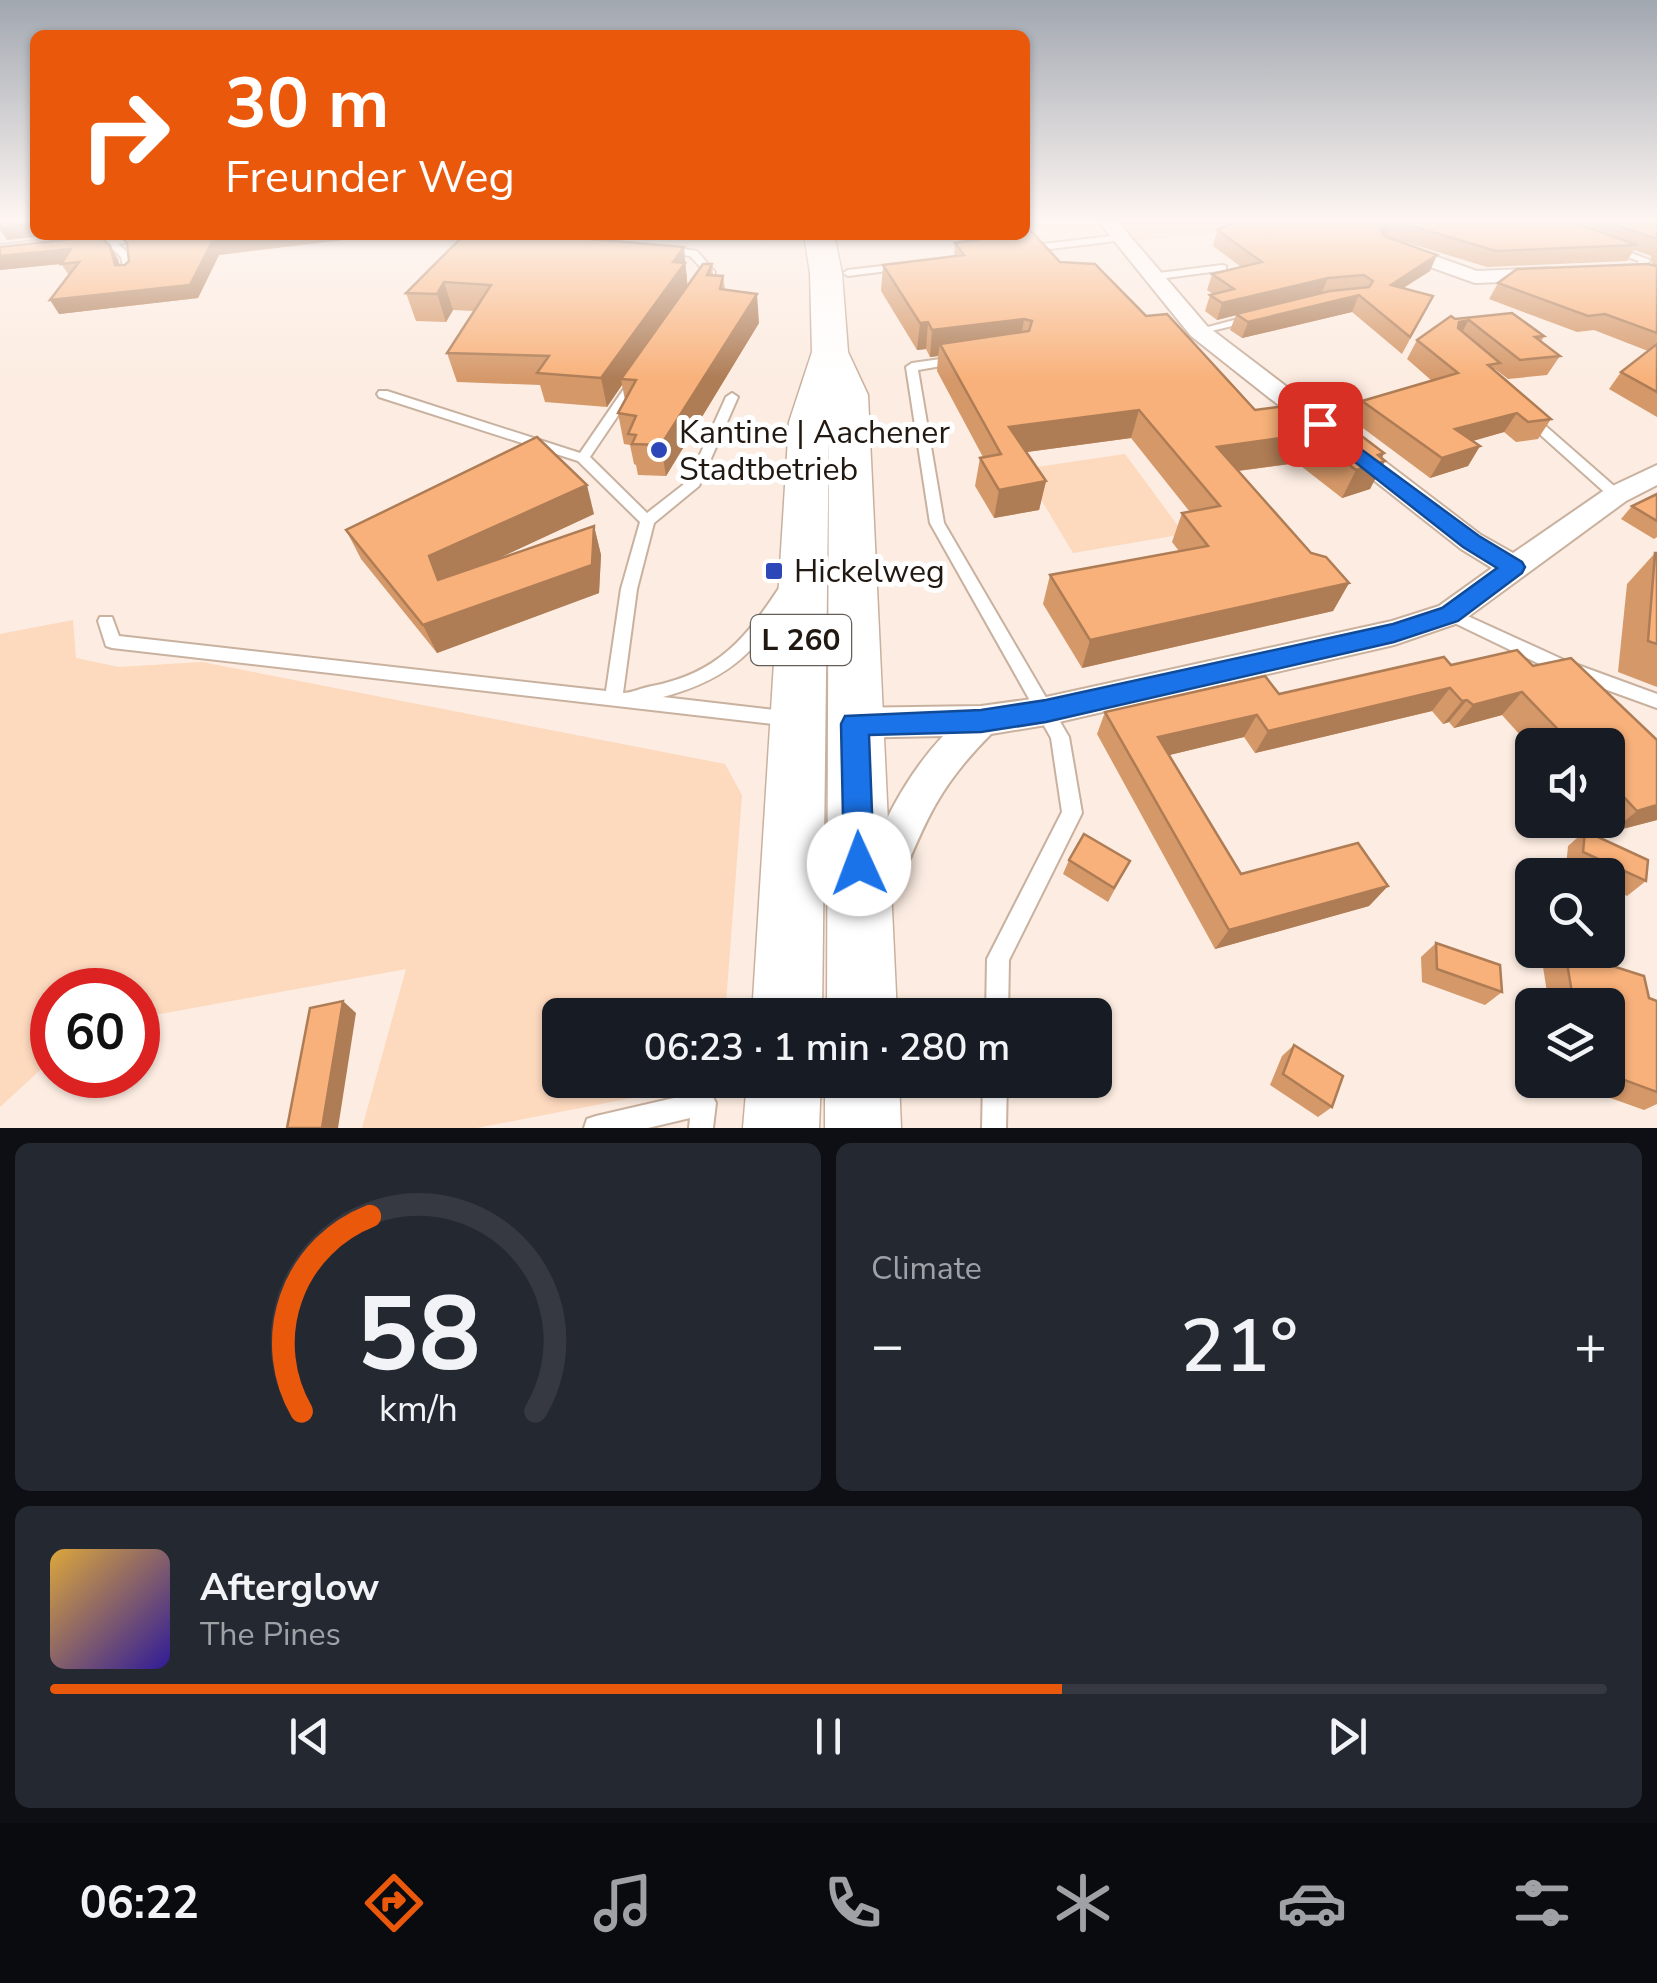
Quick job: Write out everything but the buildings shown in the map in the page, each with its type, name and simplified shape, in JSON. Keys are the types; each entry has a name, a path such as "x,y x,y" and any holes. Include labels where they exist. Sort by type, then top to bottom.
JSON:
{"main road":[{"path":"800,275 809,422"},
{"name":"L 260","path":"826,275 830,352 809,422 805,560 862,932 862,998"},
{"path":"848,275 854,326 849,395"},
{"name":"L 260","path":"789,998 827,722 849,395 830,352"},
{"path":"781,1128 783,1098"},
{"path":"862,1098 863,1128"}],"street":[{"path":"1149,275 1187,324 1471,542 1514,567"},
{"path":"1469,275 1536,275"},
{"path":"827,722 981,721 1046,711 1394,633 1450,614 1616,495 1657,474"},
{"path":"862,932 916,795 950,750 981,721"}],"lane":[{"path":"702,284 708,275"},
{"path":"1151,277 1170,275"},
{"path":"1187,324 1269,314"},
{"path":"966,360 912,367 937,524 1060,736 1072,813 998,959 997,998"},
{"path":"583,458 637,379"},
{"path":"383,394 583,458 647,521"},
{"path":"613,700 629,589 647,521 694,483 732,397"},
{"path":"1516,407 1616,495"},
{"path":"613,700 674,690 721,668 753,638 805,560"},
{"path":"1450,614 1558,666 1657,702"},
{"path":"106,621 112,642 827,722"},
{"path":"994,1128 995,1098"},
{"path":"596,1128 704,1104 700,1128"}],"shaded area":[{"path":"1125,454 1184,534 1073,553 1023,469"},
{"path":"73,620 76,658 119,667 202,662 725,764 742,795 726,998 542,998 542,1098 632,1098 477,1128 362,1128 406,969 160,1014 160,968 30,968 30,1079 0,1107 0,634"}],"place":[{"name":"Kantine | Aachener Stadtbetrieb","path":"659,450"},
{"name":"Hickelweg","path":"774,571"}],"route":[{"path":"859,864 855,724 981,721 1046,711 1394,633 1450,614 1514,567 1471,542 1320,424"}]}
